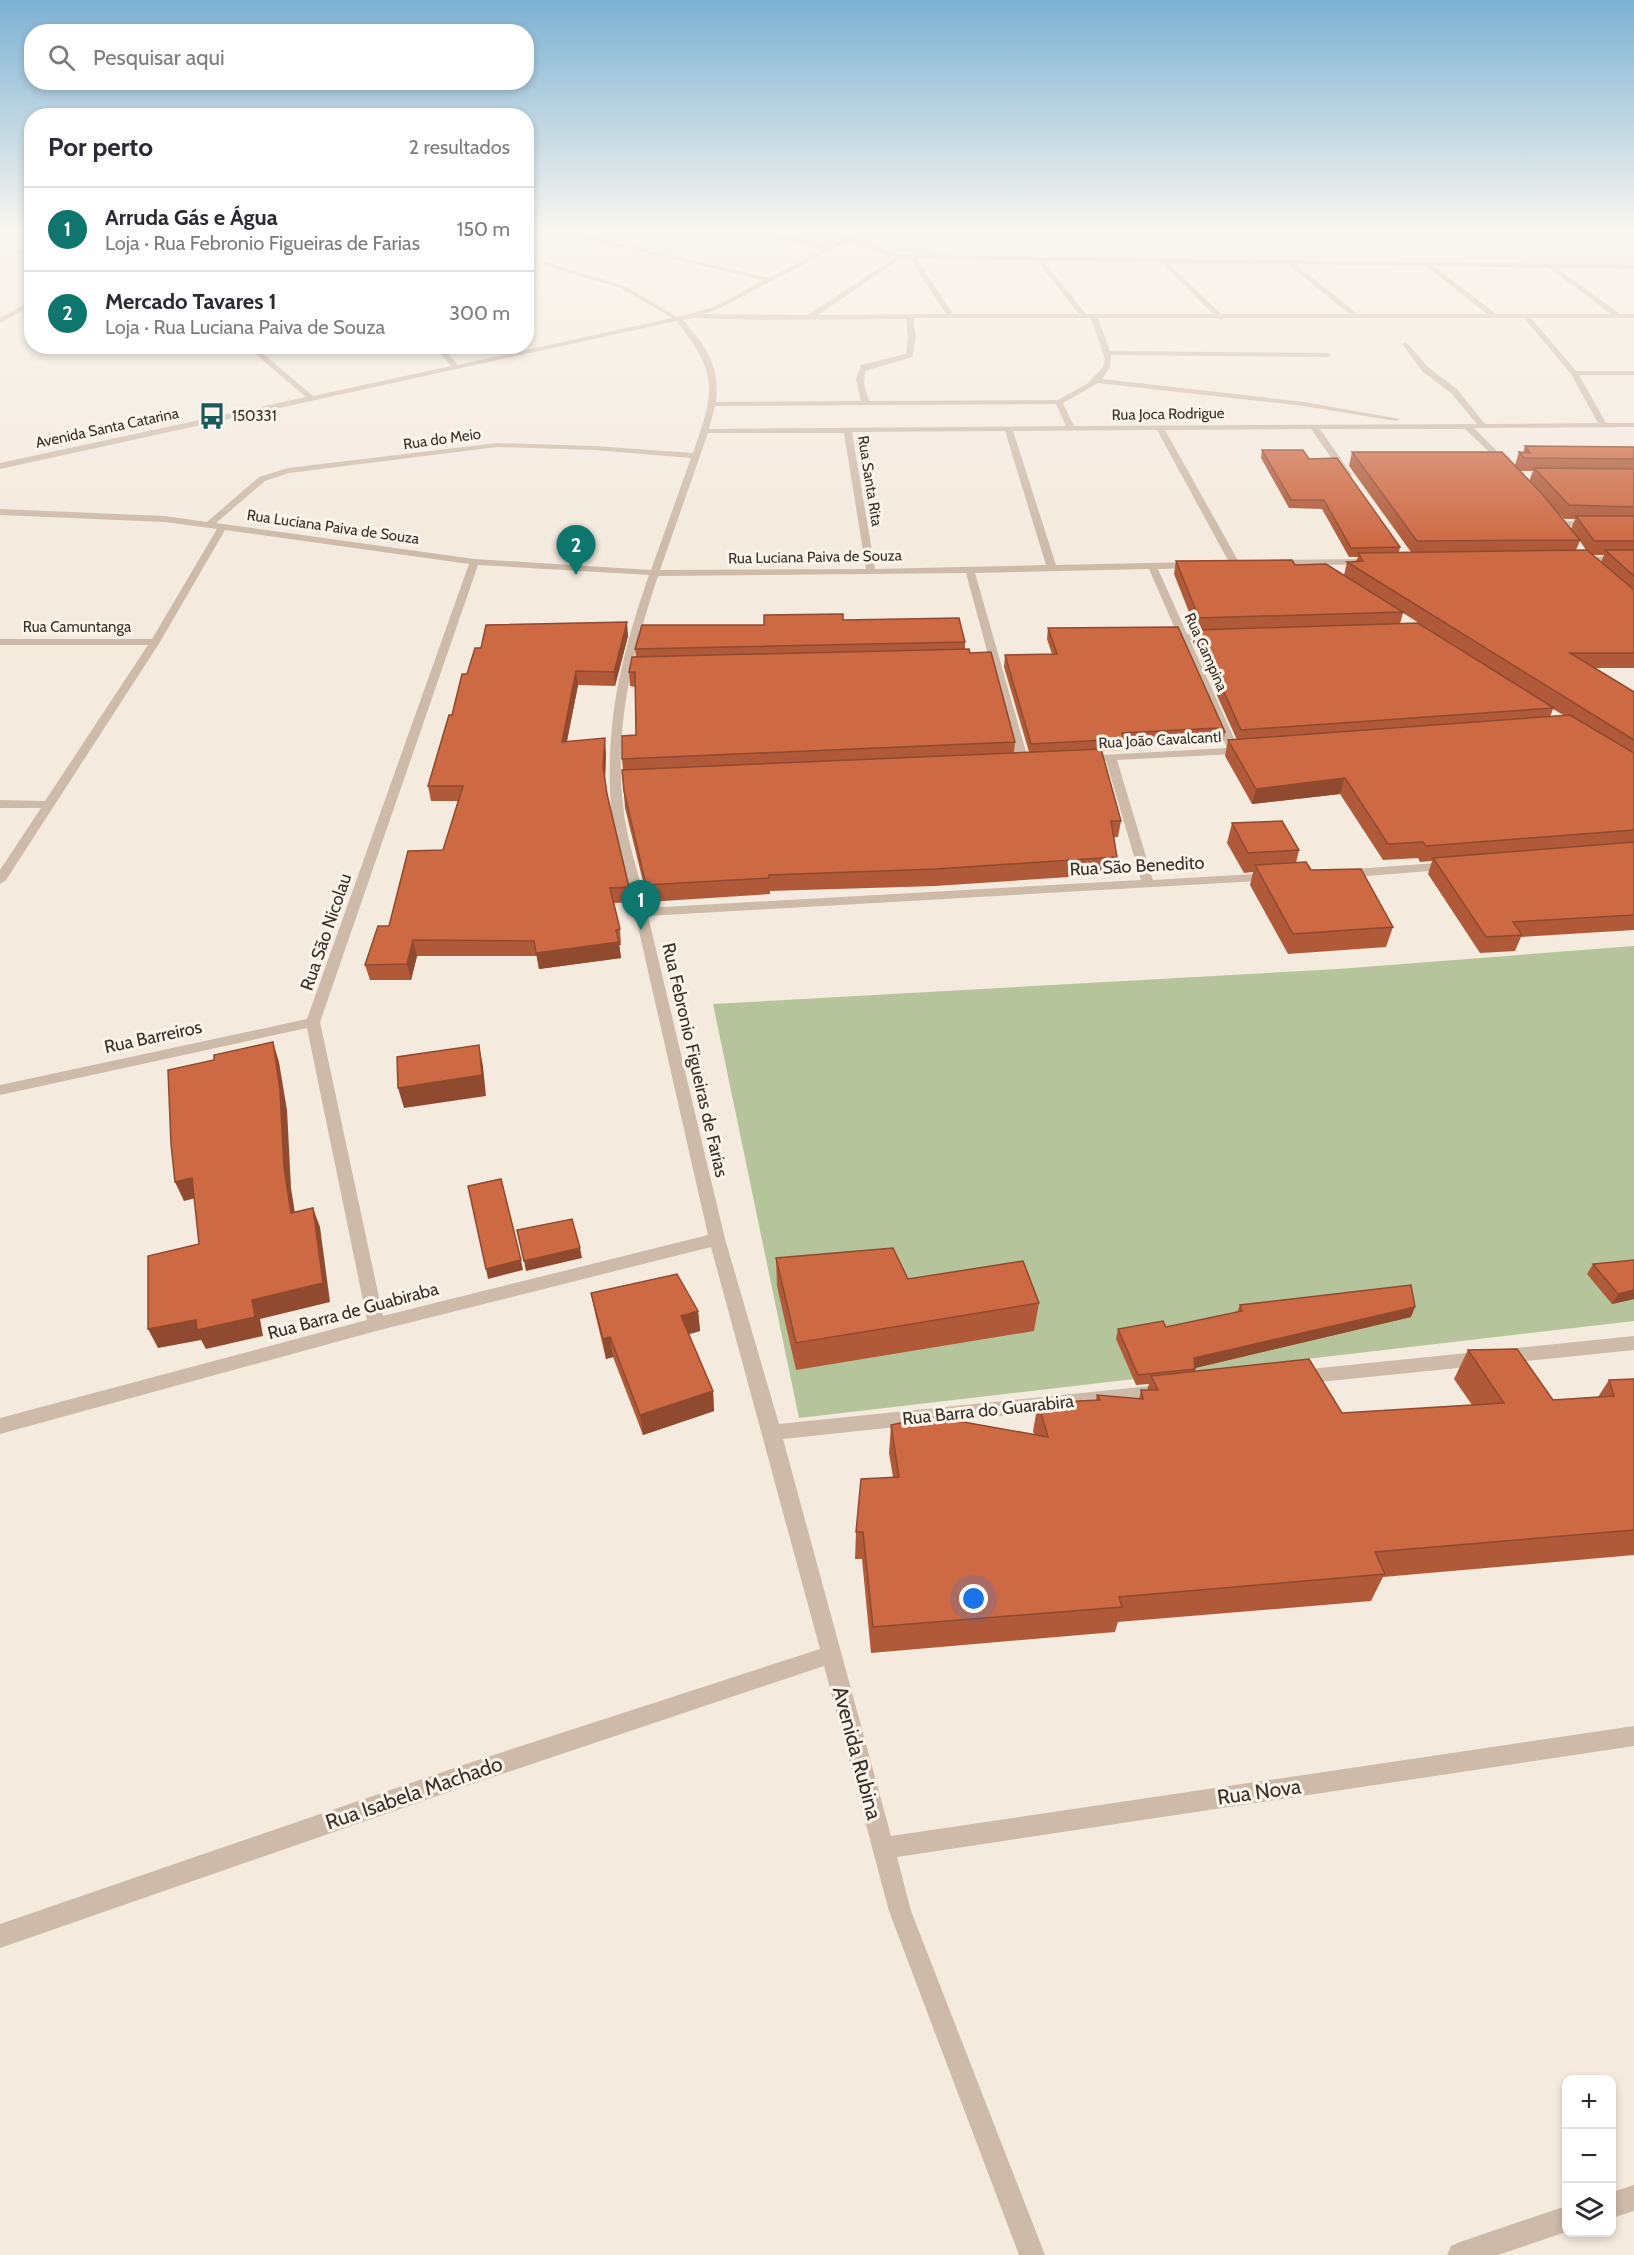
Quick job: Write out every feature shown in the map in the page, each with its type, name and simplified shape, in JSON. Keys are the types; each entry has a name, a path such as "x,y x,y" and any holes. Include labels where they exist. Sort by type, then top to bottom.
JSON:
{"street":[{"name":"Avenida Santa Catarina","path":"534,349 601,335"},
{"name":"Rua Febronio Figueiras de Farias","path":"691,335 706,355 713,376 711,404 696,456 655,573 632,666 617,708 619,780 616,808 717,1239"},
{"path":"866,403 859,375 860,370 875,364 908,357 912,335"},
{"path":"711,404 1059,402 1098,381 1108,365 1107,353 1099,335"},
{"path":"1543,335 1574,373 1603,425"},
{"path":"1406,345 1426,370 1454,392 1482,425"},
{"path":"1107,353 1328,355"},
{"path":"259,354 310,397"},
{"path":"444,354 455,366"},
{"name":"Avenida Santa Catarina","path":"0,466 512,354"},
{"path":"1574,373 1634,373"},
{"path":"1098,381 1304,404 1363,412 1425,425"},
{"path":"1059,402 1071,429"},
{"path":"1466,425 1517,476"},
{"name":"Rua Joca Rodrigue","path":"703,431 1634,425"},
{"path":"1313,426 1354,484"},
{"path":"1160,428 1234,564"},
{"path":"1008,429 1052,568"},
{"name":"Rua Santa Rita","path":"848,431 871,572"},
{"name":"Rua do Meio","path":"210,524 262,479 288,471 497,445 583,447 696,456"},
{"name":"Rua Luciana Paiva de Souza","path":"0,512 165,519 474,562 655,573 871,572 1211,564"},
{"path":"1553,516 1566,533"},
{"path":"1560,524 1634,525"},
{"path":"0,880 154,642 223,526"},
{"path":"1579,551 1594,567"},
{"path":"1565,560 1634,559"},
{"name":"Rua São Nicolau","path":"313,1022 474,562"},
{"path":"1311,562 1330,575"},
{"path":"1268,563 1377,562"},
{"path":"1223,564 1246,564"},
{"name":"Rua Campina","path":"1152,566 1234,750"},
{"path":"970,570 989,658 1023,762"},
{"path":"1183,637 1230,636"},
{"name":"Rua Camuntanga","path":"0,642 154,642"},
{"name":"Rua João CavalcantI","path":"1067,760 1257,749"},
{"path":"1111,758 1148,883"},
{"path":"0,804 50,805"},
{"path":"1324,875 1464,865"},
{"name":"Rua São Benedito","path":"642,912 1289,876"},
{"path":"313,1022 376,1324"},
{"name":"Rua Barreiros","path":"0,1090 313,1022"},
{"name":"Rua Barra de Guabiraba","path":"0,1426 376,1324 717,1239"},
{"name":"Avenida Rubina","path":"717,1239 772,1432 900,1911 1032,2255"},
{"path":"1280,1379 1634,1342"},
{"name":"Rua Barra do Guarabira","path":"772,1432 1173,1390"},
{"name":"Rua Isabela Machado","path":"0,1936 469,1774 831,1655"},
{"name":"Rua Nova","path":"883,1848 1634,1736"},
{"path":"1616,2203 1634,2198"},
{"path":"1460,2255 1562,2220"}],"green space":[{"path":"1634,946 1634,1321 799,1418 713,1004 1338,969"}],"building":[{"path":"1525,446 1634,447 1634,459 1524,458 1519,452 1530,453"},
{"path":"1262,450 1303,450 1309,459 1337,458 1400,547 1351,548 1324,500 1291,500"},
{"path":"1352,452 1502,452 1542,494 1580,540 1417,541"},
{"path":"1534,468 1634,469 1634,507 1569,505"},
{"path":"1576,516 1634,516 1634,541 1594,541"},
{"path":"1587,550 1634,590 1634,653 1570,653 1634,692 1634,740 1347,562 1363,561 1358,553"},
{"path":"1605,550 1634,550 1634,576"},
{"path":"1292,560 1295,565 1326,564 1403,612 1199,618 1176,561"},
{"path":"843,614 843,620 959,618 965,642 635,649 642,625 764,625 764,615"},
{"path":"627,622 614,672 576,671 562,742 605,738 603,766 607,794 629,887 610,888 620,929 616,930 619,942 536,953 534,941 413,940 407,964 365,965 378,926 389,926 408,851 443,850 463,786 428,786 449,715 452,715 462,674 467,674 475,648 481,648 486,625"},
{"path":"1418,623 1554,708 1241,730 1196,630"},
{"path":"1178,627 1225,732 1221,733 1218,728 1122,733 1124,739 1031,744 1005,655 1057,654 1048,628"},
{"path":"969,649 970,653 991,652 1015,742 622,759 622,736 636,735 635,672 629,672 632,657"},
{"path":"1570,715 1634,753 1634,830 1426,846 1423,842 1388,844 1345,778 1256,789 1228,740"},
{"path":"1101,749 1121,821 1111,821 1117,857 936,869 769,875 769,878 646,885 624,791 622,770"},
{"path":"1282,821 1299,850 1248,853 1232,823"},
{"path":"1634,842 1634,915 1513,922 1522,935 1486,937 1433,858"},
{"path":"1306,862 1311,870 1361,869 1393,927 1293,934 1255,865"},
{"path":"273,1042 280,1090 284,1168 291,1213 313,1208 323,1283 252,1300 255,1317 197,1330 196,1320 148,1329 148,1256 199,1244 192,1178 175,1182 168,1070 214,1060 214,1055"},
{"path":"479,1045 482,1075 398,1088 397,1057"},
{"path":"501,1179 521,1260 486,1269 468,1186"},
{"path":"572,1219 580,1248 524,1261 517,1230"},
{"path":"893,1248 908,1279 1023,1261 1039,1303 796,1343 776,1258"},
{"path":"1634,1260 1634,1290 1618,1294 1593,1264"},
{"path":"677,1274 698,1311 681,1316 713,1391 640,1415 610,1337 603,1339 591,1293"},
{"path":"1411,1285 1415,1307 1194,1358 1195,1369 1138,1375 1118,1329 1163,1321 1166,1327 1242,1311 1240,1305"},
{"path":"1517,1349 1553,1400 1614,1396 1609,1380 1634,1379 1634,1530 1375,1552 1385,1574 1119,1597 1122,1607 873,1627 863,1532 856,1532 861,1479 899,1477 891,1425 930,1416 1048,1437 1038,1403 1100,1400 1097,1395 1143,1399 1141,1390 1158,1390 1151,1376 1309,1359 1342,1413 1504,1403 1468,1350"}],"place":[{"name":"150331","path":"212,416"},
{"name":"Mercado Tavares 1","path":"576,575"},
{"name":"Arruda Gás e Água","path":"641,930"}]}
